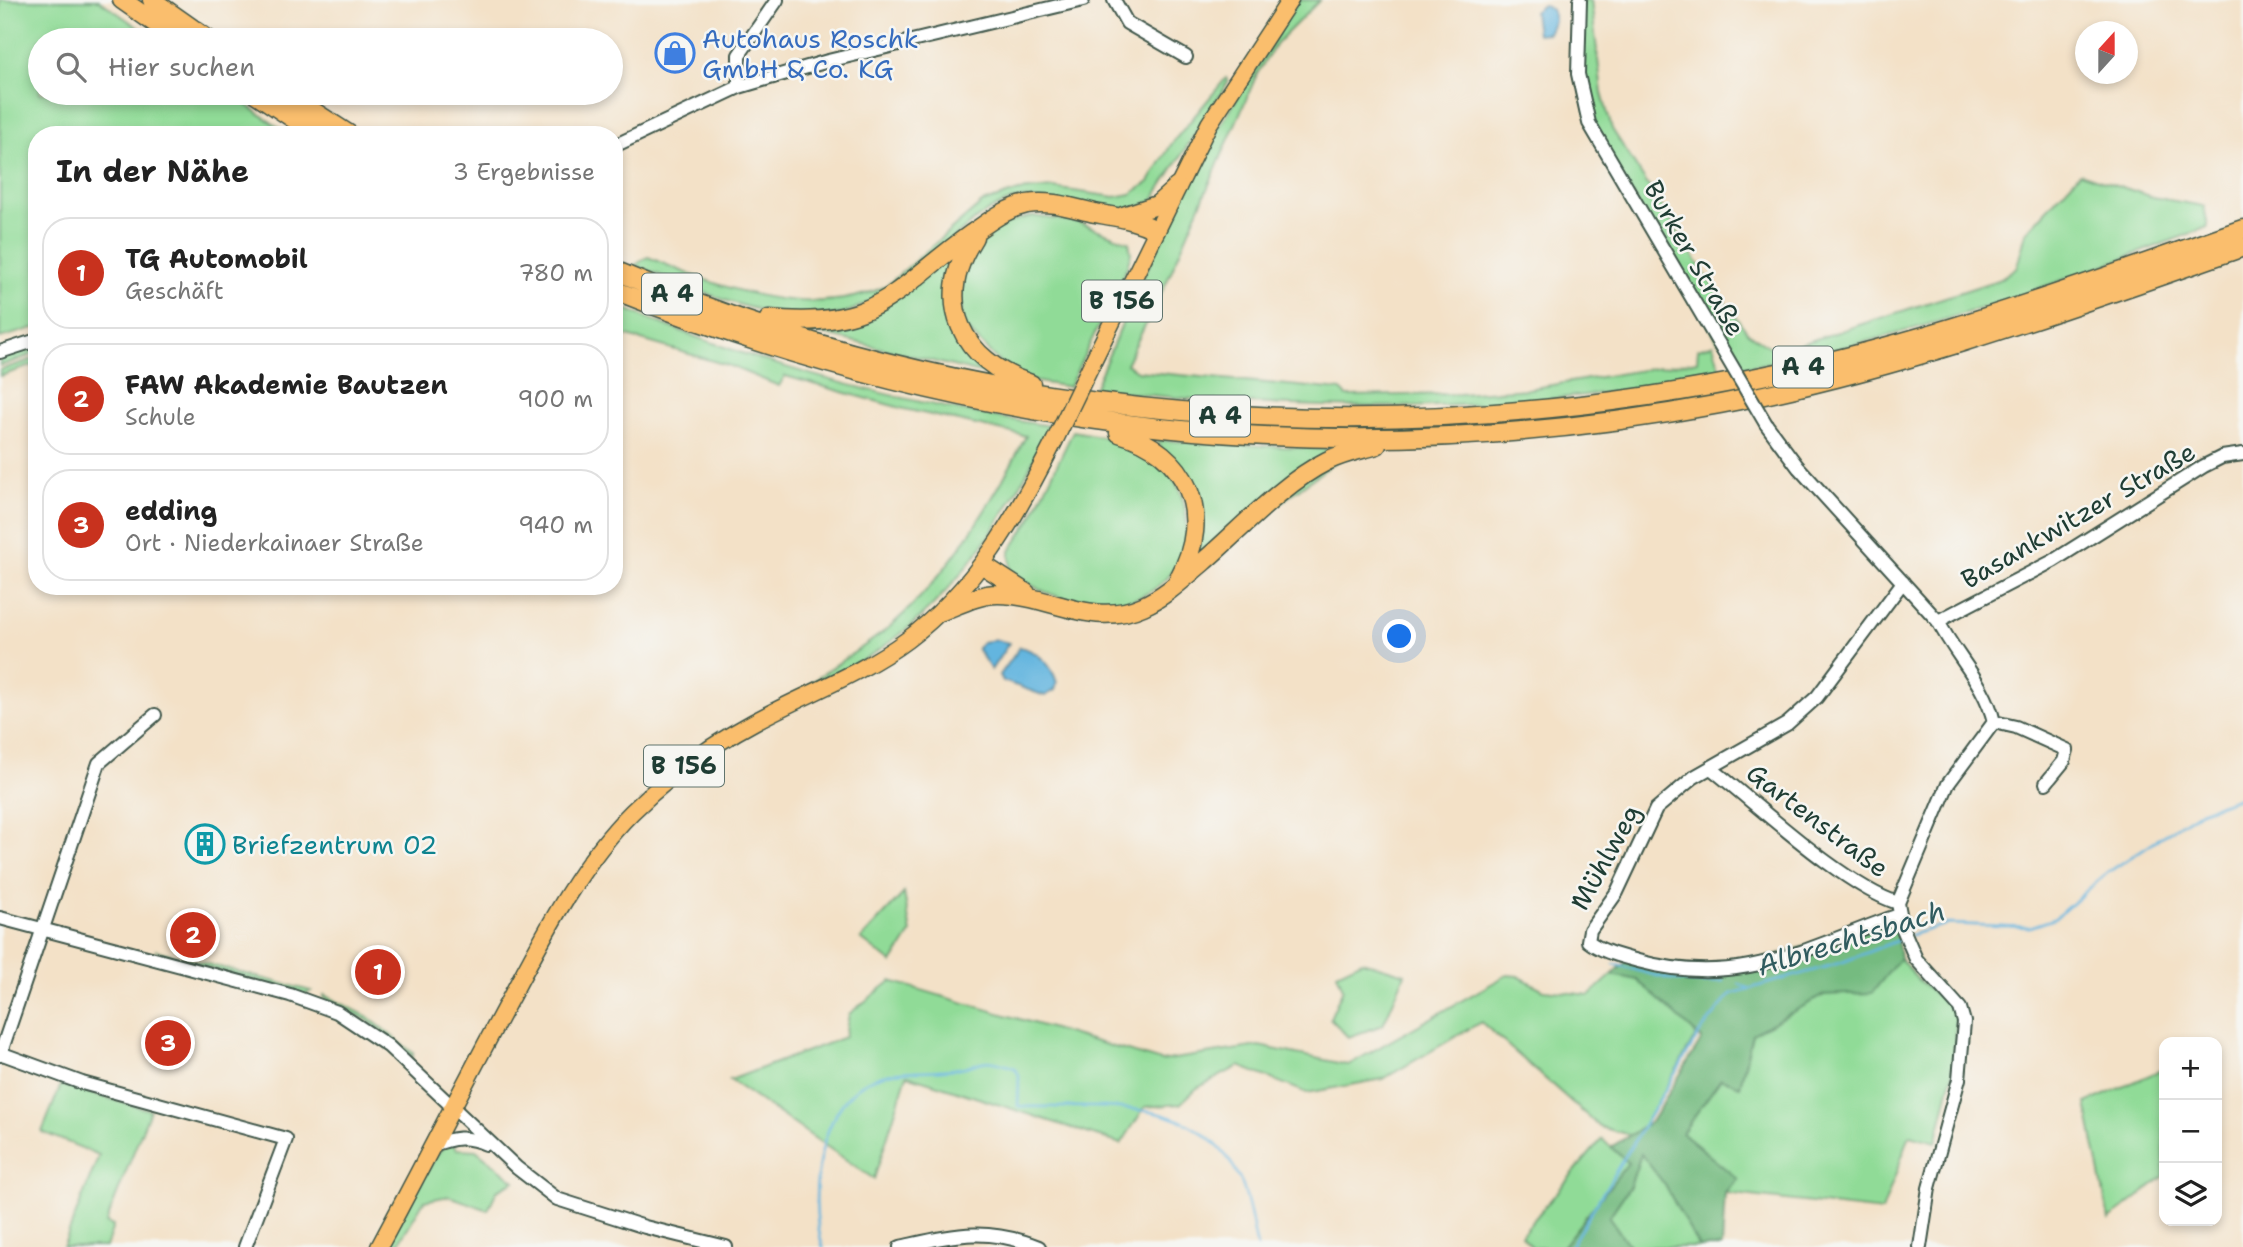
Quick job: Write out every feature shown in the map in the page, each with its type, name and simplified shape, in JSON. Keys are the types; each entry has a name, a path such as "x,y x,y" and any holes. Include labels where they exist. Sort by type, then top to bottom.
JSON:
{"highway":[{"path":"122,0 163,28"},
{"path":"152,0 192,28"},
{"path":"273,105 304,126"},
{"path":"304,105 337,126"},
{"path":"1095,213 1122,216 1149,210 1177,187"},
{"path":"731,315 804,322 834,320 862,312 900,293 979,229 1006,211 1035,203 1054,203 1095,213 1154,234"},
{"path":"1122,216 1154,234"},
{"path":"979,229 962,258 954,288 957,319 971,347 1002,373 1095,402"},
{"name":"A 4","path":"623,273 731,315 912,369 1022,391 1095,402 1220,416 1347,420 1482,416 1626,401 1780,372 1877,348 2060,292 2243,229"},
{"name":"A 4","path":"623,293 745,339 823,363 907,385 1059,416 1143,428 1203,432 1408,438 1576,425 1695,408 1778,391 1883,365 2065,309 2243,247"},
{"path":"1059,416 1140,439 1159,450 1181,473 1192,501 1194,530 1188,557 1175,585"},
{"path":"942,611 977,597 996,594 1041,601 1085,614 1111,614 1145,605 1175,585 1313,469 1346,453 1408,438"},
{"path":"983,565 1041,601"}],"main road":[{"name":"B 156","path":"379,1247 566,899 630,814 672,774 719,742 875,661 942,611 983,565 1014,519 1054,442 1209,124 1290,0"}],"street":[{"path":"739,87 739,55 776,0"},
{"path":"623,142 739,87 1034,6 1083,0"},
{"path":"1114,0 1127,23 1186,57"},
{"name":"Burker Straße","path":"1580,0 1578,74 1589,123 1766,424 1798,467 1938,621 1952,649 1983,689 1994,722"},
{"path":"0,352 28,343"},
{"name":"Basankwitzer Straße","path":"1938,621 2053,561 2204,466 2222,457 2243,454"},
{"name":"Mühlweg","path":"1898,909 1799,953 1738,970 1701,971 1655,965 1597,948 1588,941 1590,930 1617,892 1656,809 1693,777 1787,724 1817,697 1903,582"},
{"path":"155,715 99,763 0,1054 82,1083 286,1139 245,1247"},
{"path":"1920,1247 1929,1188 1959,1079 1964,1022 1960,1008 1924,971 1910,947 1898,909 1948,785 1994,722 2015,727 2067,750 2064,761 2046,783"},
{"name":"Gartenstraße","path":"1712,769 1847,875 1898,909"},
{"path":"0,918 290,995 337,1012 388,1046 531,1181 573,1206 726,1247"},
{"path":"433,1145 456,1137 474,1138 494,1147"},
{"path":"900,1247 969,1232 998,1234 1039,1247"}],"green space":[{"path":"0,0 99,0 139,28 28,28 28,105 247,105 276,126 28,126 28,330 0,338"},
{"path":"1299,0 1320,0 1276,44 1257,74 1168,279 1126,364 1137,371 1341,390 1347,396 1459,394 1528,389 1697,361 1698,349 1713,344 1721,372 1607,393 1450,406 1272,404 1094,389 1138,287 1209,143"},
{"path":"1581,0 1591,0 1602,93 1612,129 1706,276 1748,333 1770,347 1785,349 1998,280 2017,267 2026,232 2080,173 2152,197 2204,206 2208,227 1979,309 1863,342 1744,367 1727,342 1719,343 1590,123 1582,94"},
{"path":"1226,78 1228,82 1153,200 1133,211 1022,198 1008,202 982,215 898,284 872,300 840,314 787,315 761,310 709,295 635,265 648,257 705,280 765,297 826,301 857,296 886,286 982,203 1019,191 1053,188 1115,197 1131,194 1149,182 1172,143"},
{"path":"1033,216 1078,222 1129,242 1131,253 1127,267 1069,387 1032,381 1008,371 962,324 961,278 968,253 992,231"},
{"path":"957,248 949,293 989,375 807,330 838,325"},
{"path":"623,308 720,346 828,379 939,406 1050,426 1008,506 956,580 924,613 890,642 852,666 810,684 893,624 933,583 984,511 1026,436 904,409 785,376 779,386 730,366 623,335"},
{"path":"28,349 28,356 0,366 0,358"},
{"path":"28,361 28,367 0,376 0,370"},
{"path":"1073,431 1123,442 1150,454 1164,466 1175,481 1182,499 1186,536 1182,554 1173,571 1160,585 1124,602 1104,604 1063,598 1026,582 1010,571 1010,551 1031,519"},
{"path":"1156,440 1338,450 1339,445 1372,445 1352,449 1189,572 1201,508"},
{"path":"904,893 911,933 892,963 861,939"},
{"path":"1895,921 1900,958 1872,993 1824,995 1752,1034 1740,1086 1721,1079 1682,1133 1738,1179 1725,1193 1722,1247 1699,1247 1665,1185 1641,1154 1630,1186 1609,1217 1630,1247 1562,1247 1628,1163 1611,1147 1651,1122 1702,1039 1637,980 1612,975 1630,958 1720,971"},
{"path":"155,950 311,991 306,994 168,957"},
{"path":"1900,958 1918,980 1957,1012 1952,1076 1936,1142 1910,1135 1882,1211 1725,1193 1738,1180 1682,1133 1721,1079 1740,1086 1752,1034 1824,994 1872,992"},
{"path":"1362,961 1405,974 1383,1025 1348,1037 1330,1018 1343,989 1337,973"},
{"path":"1507,975 1518,976 1544,990 1590,995 1612,975 1637,979 1697,1034 1644,1126 1630,1135 1600,1127 1481,1022 1383,1079 1307,1093 1239,1066 1197,1088 1180,1104 1145,1107 1121,1144 907,1075 874,1179 730,1080 845,1037 849,1014 891,981 1161,1061 1259,1046 1348,1065"},
{"path":"324,995 367,1016 413,1053 413,1057 367,1020 324,999"},
{"path":"2159,1071 2159,1180 2109,1220 2086,1103"},
{"path":"61,1085 150,1110 106,1223 113,1226 106,1247 63,1247 99,1155 42,1132"},
{"path":"1602,1139 1628,1163 1562,1247 1532,1247 1521,1235"},
{"path":"453,1143 457,1149 476,1150 515,1181 497,1190 488,1210 449,1196 424,1201 396,1247 385,1247 434,1159 441,1149"},
{"path":"1641,1154 1665,1185 1699,1247 1630,1247 1609,1217 1630,1186"}],"water":[{"path":"1543,5 1552,10 1554,20 1548,33 1537,34 1534,12"},
{"path":"996,640 1009,643 991,670 977,648 982,642"},
{"path":"1020,647 1038,655 1048,665 1057,683 1055,690 1045,696 1003,681 1000,675"}],"waterway":[{"name":"Albrechtsbach","path":"1911,935 1947,924 2030,927 2054,919 2107,873 2200,811 2243,796"},
{"name":"Albrechtsbach","path":"1570,1247 1701,1031 1731,994 1843,962 1901,939"},
{"path":"1614,964 1682,981 1723,981"},
{"path":"1739,984 1748,988"},
{"name":"Albrechtsbach","path":"823,1247 816,1204 821,1155 838,1111 851,1094 868,1081 888,1074 953,1069 987,1061 1015,1068 1019,1075 1018,1106 1143,1111 1172,1118 1199,1130 1222,1150 1240,1179 1257,1247"}],"place":[{"name":"Autohaus Roschk GmbH & Co. KG","path":"675,53"},
{"name":"Briefzentrum 02","path":"205,844"},
{"name":"FAW Akademie Bautzen","path":"193,935"},
{"name":"TG Automobil","path":"378,972"},
{"name":"edding","path":"168,1043"}]}
